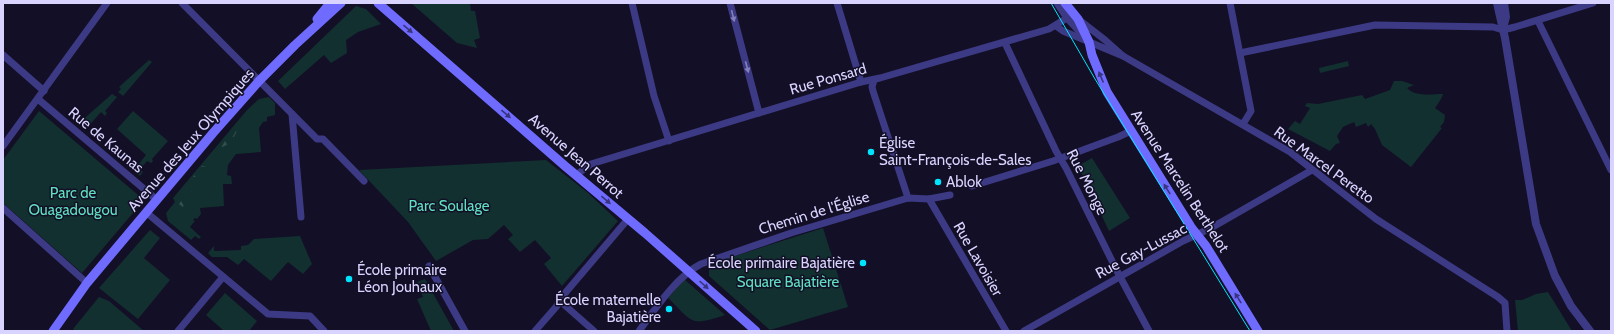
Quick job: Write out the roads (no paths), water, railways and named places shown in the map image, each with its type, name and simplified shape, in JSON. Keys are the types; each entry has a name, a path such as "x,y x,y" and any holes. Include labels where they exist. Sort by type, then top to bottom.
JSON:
{"main road":[{"name":"Avenue des Jeux Olympiques","path":"295,45 330,3"},
{"name":"Avenue des Jeux Olympiques","path":"53,331 87,283 213,133 259,81 295,45 342,3"},
{"name":"Avenue Jean Perrot","path":"378,3 756,331"},
{"name":"Avenue Marcelin Berthelot","path":"1065,3 1078,19 1089,42 1092,55 1107,92 1258,331"}],"street":[{"path":"3,146 107,3"},
{"path":"182,3 292,114 318,139 323,139 364,181"},
{"path":"632,3 654,96 669,141"},
{"path":"730,3 758,113"},
{"path":"837,3 861,82"},
{"name":"Avenue Marcelin Berthelot","path":"1057,3 1067,18 1089,42"},
{"path":"1230,3 1251,111 1243,124"},
{"path":"1496,3 1503,30 1536,224 1555,276 1572,306 1590,331"},
{"path":"1503,30 1506,17 1504,3"},
{"path":"1240,52 1375,25 1493,27 1503,30 1538,21 1593,3"},
{"path":"1078,19 1067,18 1056,26 1089,42"},
{"name":"Rue Marcel Peretto","path":"1078,19 1123,56"},
{"path":"1538,21 1611,170"},
{"name":"Rue Ponsard","path":"576,175 591,164 861,82 874,80 1005,43 1056,26"},
{"name":"Rue Marcel Peretto","path":"1089,42 1123,56 1290,152 1376,219 1498,298 1505,304 1507,331"},
{"name":"Rue Monge","path":"1005,43 1061,159 1120,277 1149,331"},
{"path":"3,55 44,91"},
{"path":"874,80 872,87 873,91 908,198"},
{"name":"Rue de Kaunas","path":"38,99 157,200"},
{"path":"292,114 300,217"},
{"path":"972,186 1061,159 1131,131"},
{"name":"Rue Gay-Lussac","path":"1024,331 1312,170"},
{"name":"Chemin de l'Église","path":"639,331 674,286 689,272 701,264 791,232 908,198 929,199 950,195"},
{"name":"Rue Lavoisier","path":"929,199 1006,331"},
{"path":"3,208 87,283"},
{"path":"147,213 268,314 310,316 324,331"},
{"path":"537,330 571,286 628,220"},
{"path":"429,266 465,331"},
{"path":"178,331 223,277"},
{"path":"560,301 594,331"}],"tram line":[{"path":"1051,3 1095,79 1250,331"}],"place":[{"name":"Église Saint-François-de-Sales","path":"871,152"},
{"name":"Ablok","path":"938,182"},
{"name":"École primaire Bajatière","path":"863,263"},
{"name":"École primaire Léon Jouhaux","path":"349,279"},
{"name":"École maternelle Bajatière","path":"669,309"}],"park label":[{"name":"Parc de Ouagadougou","path":"73,202"},
{"name":"Parc Soulage","path":"449,206"},
{"name":"Square Bajatière","path":"788,282"}]}
